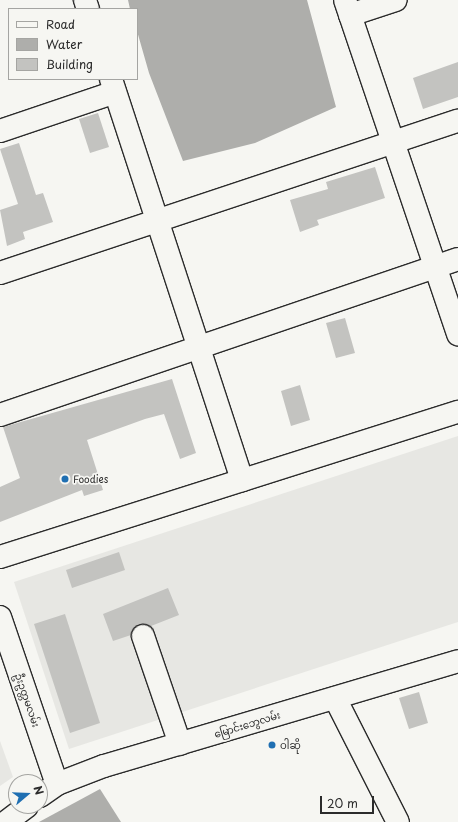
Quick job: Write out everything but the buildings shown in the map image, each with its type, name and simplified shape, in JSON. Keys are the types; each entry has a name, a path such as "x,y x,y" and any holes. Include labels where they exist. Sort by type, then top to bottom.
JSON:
{"street":[{"path":"396,0 347,8 458,334"},
{"path":"0,131 113,86 242,480"},
{"path":"0,273 458,121"},
{"path":"0,415 458,259"},
{"path":"0,557 458,412"},
{"name":"ဦးဥတ္တမလမ်း","path":"0,617 7,658 43,774"},
{"path":"143,636 180,744"},
{"name":"မြောင်းဘွေလမ်း","path":"48,790 180,744 458,661"},
{"path":"335,698 398,822"},
{"path":"6,822 16,814"}],"shaded area":[{"path":"458,436 458,622 69,749 14,582"},
{"path":"0,741 12,774 8,774 8,780 0,786"}],"water":[{"path":"128,0 307,0 336,107 255,143 183,161 149,73 138,34 138,8 130,8"},
{"path":"100,789 121,822 39,822"}],"place":[{"name":"Foodies","path":"65,479"},
{"name":"ဝါဆို","path":"272,745"}]}
